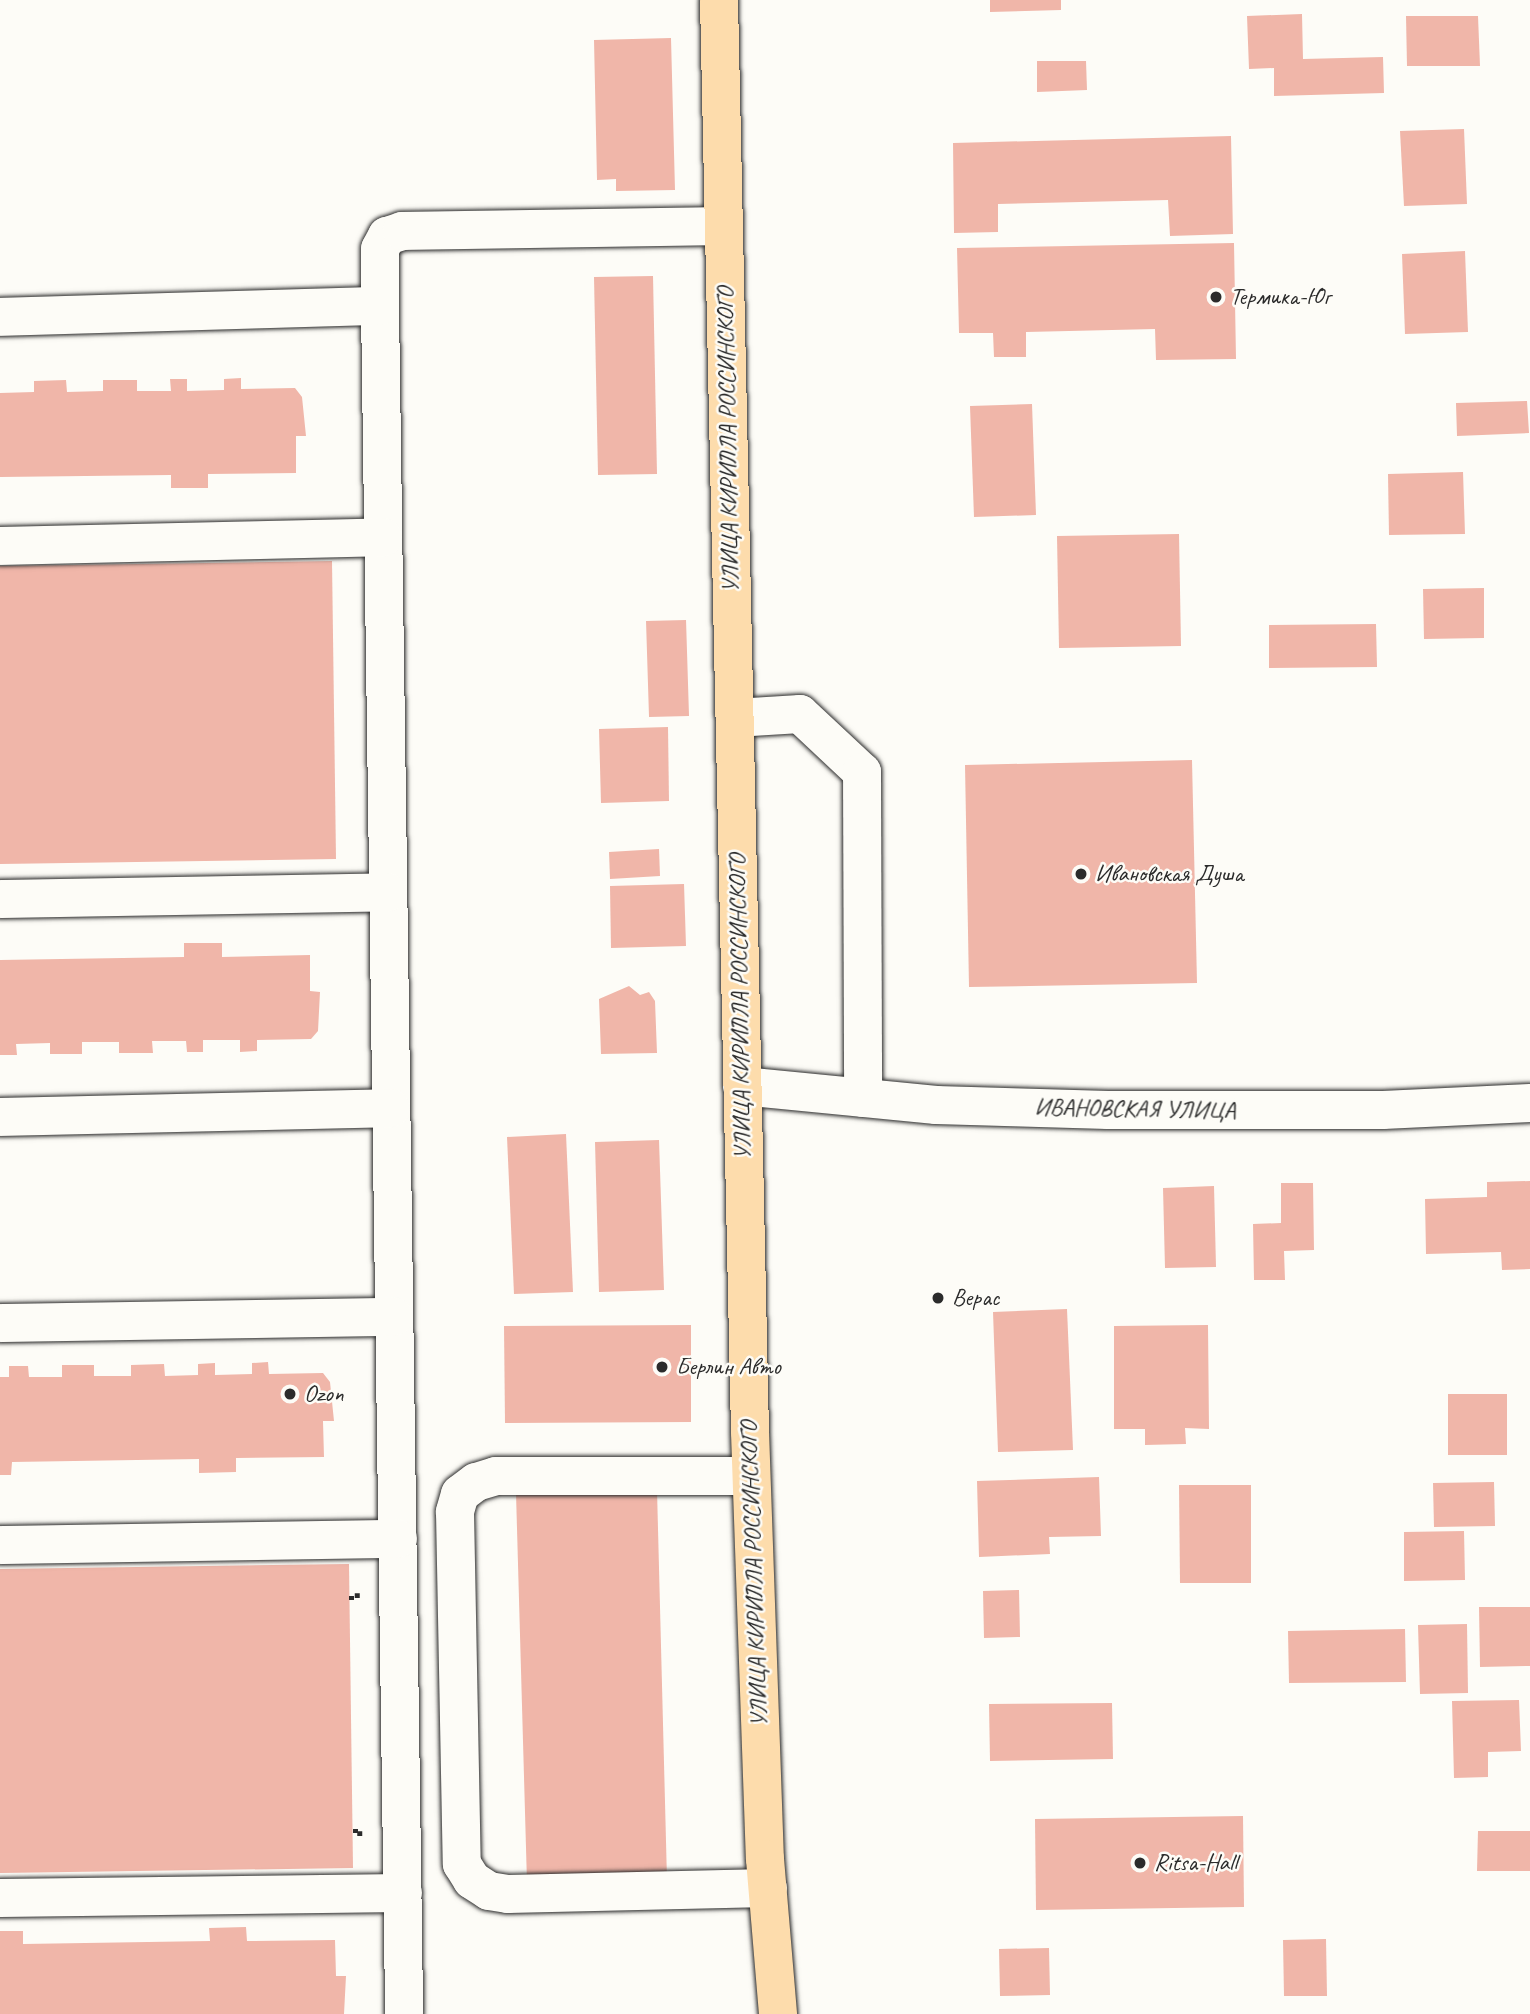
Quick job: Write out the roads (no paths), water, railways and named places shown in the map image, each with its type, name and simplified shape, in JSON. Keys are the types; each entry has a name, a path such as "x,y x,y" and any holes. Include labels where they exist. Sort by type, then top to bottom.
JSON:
{"main road":[{"name":"УЛИЦА КИРИЛЛА РОССИНСКОГО","path":"719,0 751,1476 768,1888 778,2014"}],"street":[{"path":"404,2014 380,249 387,236 402,231 723,226"},
{"path":"0,317 380,306"},
{"path":"0,546 383,537"},
{"path":"734,718 800,714 862,772 863,1098"},
{"path":"0,899 388,892"},
{"name":"ИВАНОВСКАЯ УЛИЦА","path":"742,1086 863,1098 1108,1110 1383,1110 1530,1103"},
{"path":"0,1117 391,1108"},
{"path":"0,1324 394,1317"},
{"path":"751,1476 496,1476 476,1482 460,1494 456,1512 462,1864 472,1880 489,1891 508,1894 768,1888"},
{"path":"0,1545 398,1539"},
{"path":"0,1898 402,1893"}],"place":[{"name":"Термика-Юг","path":"1216,297"},
{"name":"Ивановская Душа","path":"1081,874"},
{"name":"Верас","path":"938,1298"},
{"name":"Берлин Авто","path":"662,1367"},
{"name":"Ozon","path":"290,1394"},
{"name":"Ritsa-Hall","path":"1140,1863"}]}
